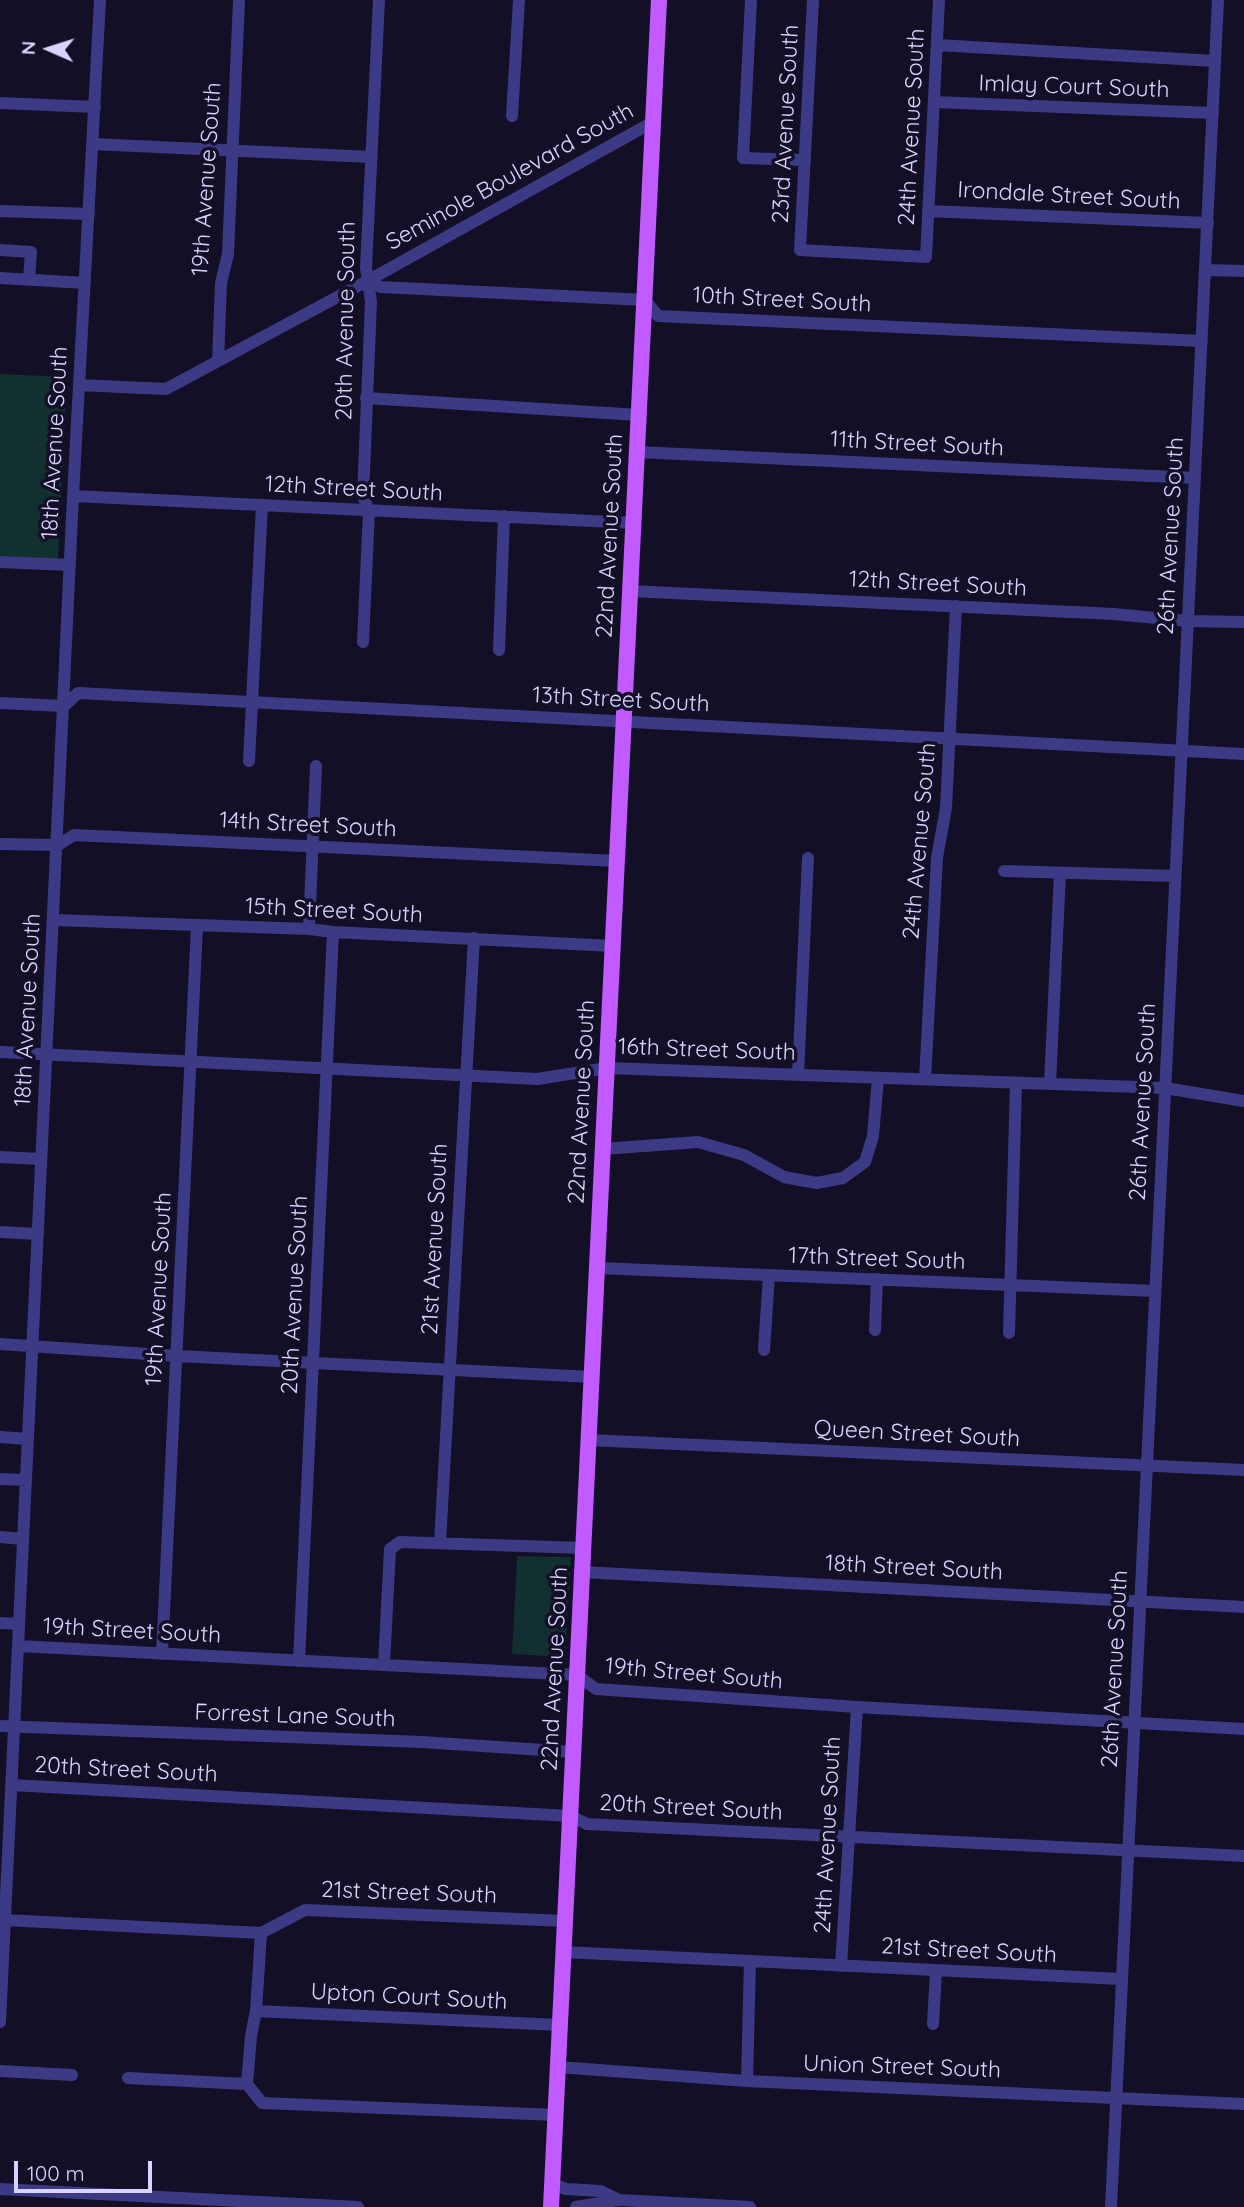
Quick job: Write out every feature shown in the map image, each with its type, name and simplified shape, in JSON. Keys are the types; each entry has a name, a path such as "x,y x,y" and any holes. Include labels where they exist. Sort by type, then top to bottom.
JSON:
{"main road":[{"name":"22nd Avenue South","path":"551,2207 659,0"}],"street":[{"name":"18th Avenue South","path":"0,2022 5,1920 3,1896 12,1785 73,496 100,0"},
{"name":"19th Avenue South","path":"218,361 221,283 228,254 239,0"},
{"name":"20th Avenue South","path":"363,642 369,512 363,496 371,302 366,268 379,0"},
{"path":"512,116 519,0"},
{"path":"751,0 743,158 805,160"},
{"name":"23rd Avenue South","path":"813,0 800,250 926,257"},
{"name":"24th Avenue South","path":"926,257 939,0"},
{"name":"26th Avenue South","path":"1111,2207 1219,0"},
{"path":"937,46 1215,61"},
{"name":"Imlay Court South","path":"934,102 1213,113"},
{"path":"0,103 95,107"},
{"name":"Seminole Boulevard South","path":"79,384 166,389 653,122"},
{"path":"93,144 372,157"},
{"path":"0,211 89,215"},
{"name":"Irondale Street South","path":"928,211 1208,223"},
{"path":"0,250 31,251 29,279"},
{"path":"1205,270 1244,271"},
{"path":"0,278 85,283"},
{"name":"10th Street South","path":"369,280 380,287 645,300 658,316 1202,341"},
{"path":"366,398 639,415"},
{"name":"11th Street South","path":"637,452 1195,478"},
{"name":"12th Street South","path":"73,496 634,523"},
{"path":"248,761 262,505"},
{"path":"499,650 504,516"},
{"path":"0,562 70,565"},
{"name":"12th Street South","path":"630,591 1244,622"},
{"name":"24th Avenue South","path":"925,1079 937,858 946,808 956,606"},
{"name":"13th Street South","path":"0,703 64,706 78,693 1244,754"},
{"path":"309,929 316,766"},
{"name":"14th Street South","path":"0,844 58,845 74,835 617,861"},
{"path":"798,1075 808,858"},
{"path":"1004,871 1175,876"},
{"path":"1050,1084 1060,873"},
{"name":"15th Street South","path":"54,920 309,929 613,946"},
{"name":"19th Avenue South","path":"162,1654 197,926"},
{"name":"20th Avenue South","path":"299,1661 333,932"},
{"name":"21st Avenue South","path":"440,1543 474,938"},
{"name":"16th Street South","path":"0,1052 537,1079 607,1068 1165,1088 1244,1101"},
{"path":"603,1149 698,1142 744,1155 784,1177 817,1183 843,1178 865,1162 873,1136 878,1078"},
{"path":"1009,1333 1016,1083"},
{"path":"0,1157 41,1159"},
{"path":"0,1232 38,1234"},
{"name":"17th Street South","path":"597,1268 1155,1291"},
{"path":"764,1350 769,1275"},
{"path":"875,1330 877,1279"},
{"path":"0,1344 177,1356 592,1377"},
{"path":"0,1437 28,1439"},
{"name":"Queen Street South","path":"589,1440 1244,1470"},
{"path":"0,1479 26,1480"},
{"path":"0,1538 23,1539"},
{"path":"384,1665 390,1549 400,1542 583,1548"},
{"name":"18th Street South","path":"582,1572 1244,1607"},
{"name":"19th Street South","path":"0,1623 19,1624"},
{"name":"19th Street South","path":"18,1646 577,1675 596,1689 1244,1729"},
{"name":"24th Avenue South","path":"841,1966 857,1707"},
{"name":"20th Street South","path":"0,1726 14,1727"},
{"name":"Forrest Lane South","path":"14,1727 422,1742 573,1752"},
{"name":"20th Street South","path":"12,1785 570,1816 587,1824 1244,1856"},
{"name":"21st Street South","path":"261,1933 305,1910 565,1920"},
{"path":"5,1920 261,1933 256,2011 247,2084 262,2103 556,2115"},
{"name":"21st Street South","path":"564,1952 1121,1979"},
{"path":"747,2081 750,1961"},
{"path":"933,2024 936,1971"},
{"name":"Upton Court South","path":"256,2011 560,2025"},
{"name":"Union Street South","path":"558,2067 747,2081 1244,2104"},
{"path":"0,2071 72,2075"},
{"path":"128,2078 247,2084"},
{"path":"552,2184 566,2189 601,2191 610,2203"},
{"path":"0,2189 121,2201 358,2207"},
{"path":"576,2207 610,2203 750,2207"}],"green space":[{"path":"0,374 67,377 58,559 0,556"},
{"path":"517,1556 571,1557 565,1657 512,1654"}]}
